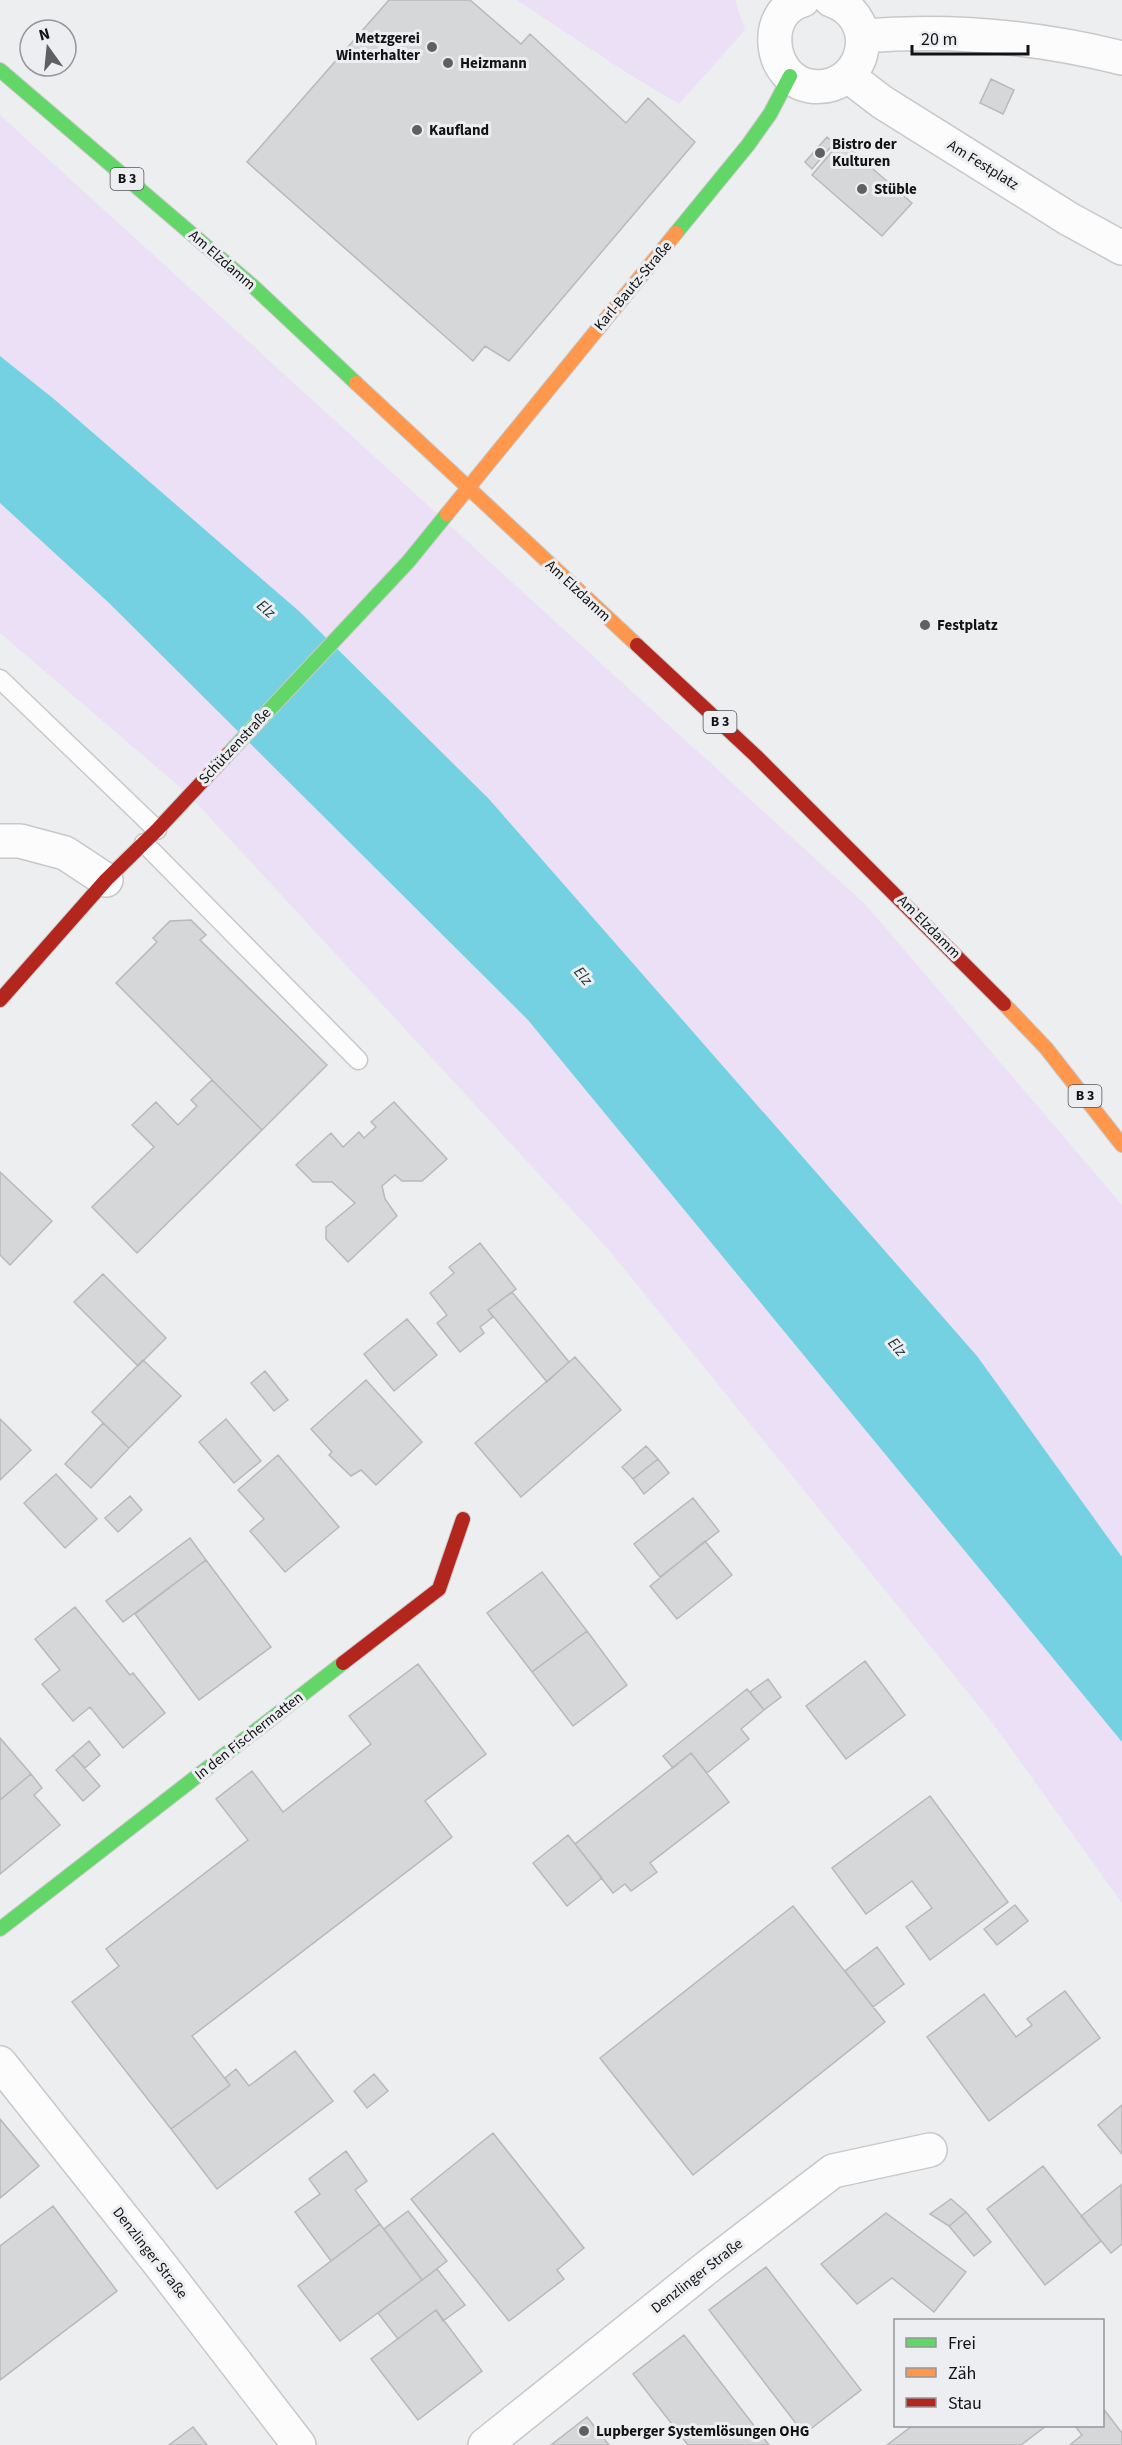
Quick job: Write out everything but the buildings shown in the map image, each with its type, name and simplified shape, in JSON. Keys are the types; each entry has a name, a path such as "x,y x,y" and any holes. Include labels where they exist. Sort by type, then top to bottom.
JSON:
{"street":[{"path":"789,4 776,27 774,45 779,63 789,76 809,86 829,85 848,76 859,62 863,48 863,36 855,16 843,4 831,0"},
{"path":"863,36 898,33 958,34 1070,45 1122,58"},
{"name":"Am Elzdamm","path":"0,70 255,288 467,489 756,756 965,963 1046,1048 1122,1145"},
{"name":"Karl-Bautz-Straße","path":"467,489 748,145 770,114 789,76"},
{"name":"Am Festplatz","path":"848,76 882,102 931,133 1069,219 1122,248"},
{"name":"Schützenstraße","path":"0,1000 106,880 157,830 408,562 467,489"},
{"path":"0,841 20,841 65,853 106,880"},
{"name":"In den Fischermatten","path":"0,1929 439,1589 462,1519"},
{"name":"Denzlinger Straße","path":"0,2063 299,2445"},
{"name":"Denzlinger Straße","path":"485,2445 710,2265 833,2171 930,2150"}],"lane":[{"path":"0,679 157,830"},
{"path":"144,843 358,1060"}],"shaded area":[{"path":"517,0 735,0 745,30 679,104 627,73"},
{"path":"0,115 866,905 1122,1205 1122,1557 977,1356 489,799 300,612 54,399 0,356"},
{"path":"0,503 108,602 528,1020 1122,1742 1122,1903 991,1721 608,1249 189,795 0,633"}],"water":[{"name":"Elz","path":"0,356 54,399 300,612 489,799 977,1356 1122,1557 1122,1742 528,1020 108,602 0,503"}],"traffic: fast":[{"path":"0,70 255,288 356,383"},
{"path":"676,233 748,145 770,114 790,76"},
{"path":"228,754 408,562 447,514"},
{"path":"0,1929 343,1663"}],"traffic: slow":[{"path":"447,514 676,233"},
{"path":"356,383 637,645"},
{"path":"1004,1004 1046,1048 1122,1145"}],"traffic: jam":[{"path":"637,645 756,756 1004,1004"},
{"path":"0,1000 106,880 157,830 228,754"},
{"path":"343,1663 439,1589 463,1519"}],"place":[{"name":"Metzgerei Winterhalter","path":"432,47"},
{"name":"Heizmann","path":"448,63"},
{"name":"Kaufland","path":"417,130"},
{"name":"Bistro der Kulturen","path":"820,153"},
{"name":"Stüble","path":"862,189"},
{"name":"Festplatz","path":"925,625"},
{"name":"Lupberger Systemlösungen OHG","path":"584,2431"}]}
